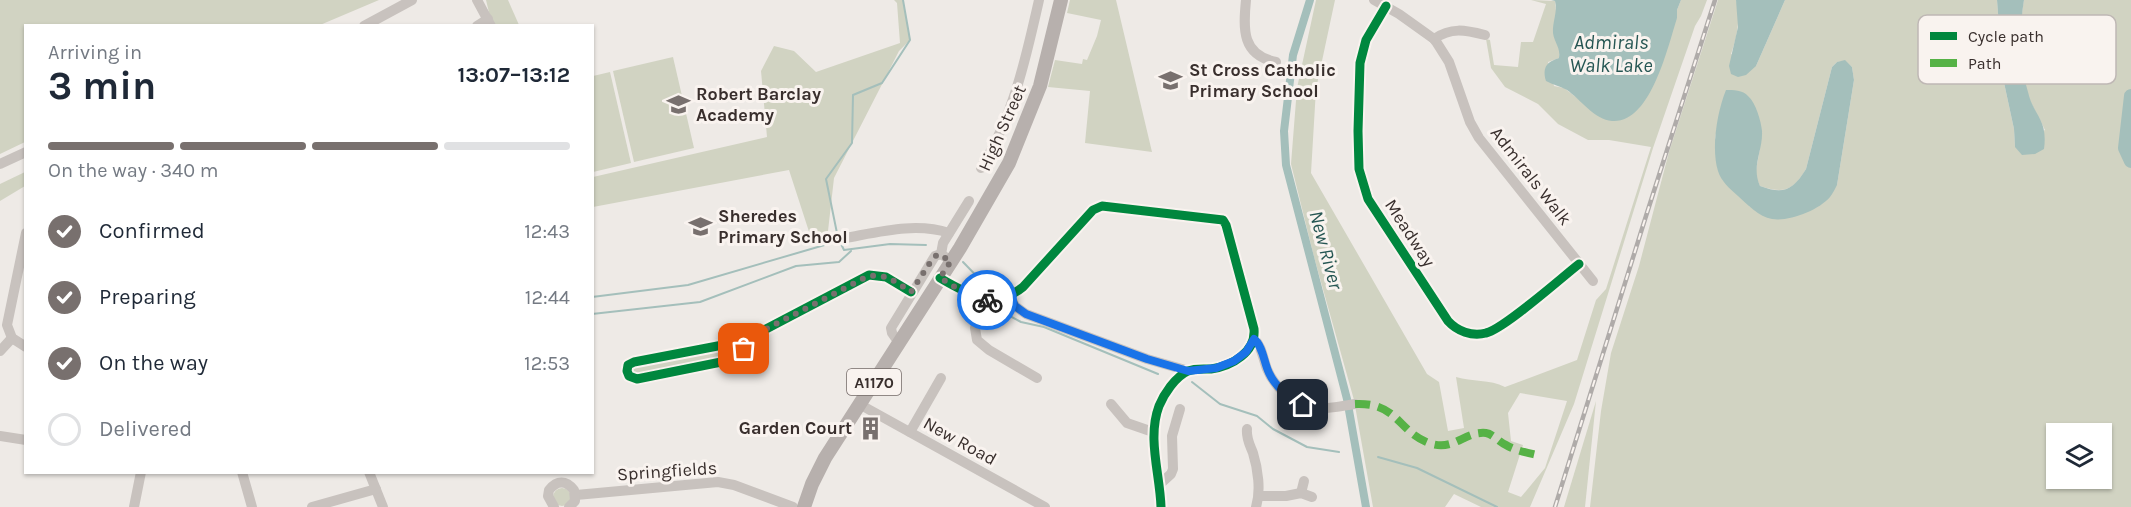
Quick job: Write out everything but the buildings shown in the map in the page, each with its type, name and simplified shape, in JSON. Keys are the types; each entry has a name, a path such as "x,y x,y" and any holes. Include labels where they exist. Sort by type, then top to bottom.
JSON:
{"main road":[{"name":"High Street","path":"946,258 1009,163 1036,98 1061,0"},
{"name":"A1170","path":"804,507 825,458 940,278 946,258"}],"street":[{"path":"368,24 412,0"},
{"path":"477,0 490,22"},
{"path":"981,168 1000,135 1011,106 1039,0"},
{"path":"1246,0 1246,35 1251,49 1259,58 1276,62"},
{"name":"Admirals Walk","path":"1374,0 1434,39 1449,62 1470,122 1479,138 1593,281"},
{"name":"Meadway","path":"1386,6 1366,40 1361,56 1358,131 1360,176 1368,199 1448,321 1460,330 1488,333 1580,264"},
{"path":"1434,39 1446,32 1456,30 1485,35"},
{"path":"1030,40 1051,44"},
{"path":"0,164 24,153"},
{"path":"899,343 891,328 933,258 946,258 942,246 969,201"},
{"path":"940,278 965,293 982,299 990,300 1010,295 1023,287 1098,207 1216,218 1223,220 1226,225 1254,329 1254,339 1246,352 1234,361 1216,368 1188,371 1147,359 1026,314 1015,306 1010,295"},
{"path":"845,238 915,228 949,233"},
{"path":"24,242 7,325 12,338 24,345"},
{"path":"749,338 748,344 741,353 731,360 637,379 629,376 627,371 628,365 634,362 749,338 869,275 886,277 911,292"},
{"path":"982,299 975,328 977,340 989,350 1037,378"},
{"path":"0,351 12,338"},
{"path":"1254,339 1259,345 1269,374 1281,390 1307,407 1355,404"},
{"path":"728,344 731,360"},
{"path":"1161,507 1153,432 1162,400 1175,382 1188,371"},
{"path":"910,432 941,378"},
{"name":"New Road","path":"859,404 1045,507"},
{"path":"1111,404 1123,420 1153,432"},
{"path":"1160,484 1173,469 1172,436 1180,409"},
{"path":"1247,429 1248,443 1254,460 1258,501 1282,496 1307,495 1304,481"},
{"path":"0,436 24,440"},
{"path":"134,507 141,474"},
{"path":"243,474 252,507"},
{"path":"370,474 383,507"},
{"name":"Springfields","path":"554,507 548,496 549,490 559,482 570,485 576,495 718,482 734,485 794,507"},
{"path":"312,507 376,489"},
{"path":"569,507 575,501 576,495"}],"green space":[{"path":"0,0 379,0 322,24 24,24 24,142 0,154"},
{"path":"486,0 508,0 519,24 492,24"},
{"path":"894,0 903,0 910,40 899,51 834,178 828,231 813,244 789,170 594,207 594,177 767,137 761,71 774,46 794,51 816,72 900,43 897,3"},
{"path":"1070,0 1116,0 1152,152 1085,143 1090,91 1048,87 1055,60 1082,64 1083,59 1087,60 1097,36 1101,20 1067,13"},
{"path":"1316,0 1335,0 1316,89 1311,173 1427,374 1439,382 1448,431 1464,428 1456,377 1505,387 1577,360 1596,300 1606,289 1651,147 1609,140 1588,140 1558,124 1538,104 1505,87 1491,68 1486,39 1490,40 1494,65 1518,67 1521,42 1533,42 1546,4 1531,0 1555,1 1560,52 1559,58 1548,62 1554,86 1564,88 1581,101 1677,18 1681,0 1707,0 1695,26 1653,148 1574,404 1530,507 1481,507 1454,494 1445,507 1373,507 1354,400 1291,164 1297,88","holes":["1520,393 1567,401 1545,468 1521,497 1508,492 1523,445 1511,441 1508,413"]},
{"path":"1718,0 1736,0 1738,27 1731,54 1756,66 1785,0 1997,0 1998,15 1918,15 1918,84 2004,84 2014,129 2015,147 2045,130 2025,84 2116,84 2116,15 2022,15 2024,0 2131,0 2131,507 1590,507 1601,411 1611,353 1639,266 1669,152","holes":["1845,61 1852,67 1854,80 1837,185 1750,207 1715,138 1719,119 1760,148 1755,176 1760,186 1775,190 1787,189 1797,182 1806,169 1832,67 1837,62"]},
{"path":"673,57 694,148 634,162 613,71"},
{"path":"610,72 631,163 594,172 594,76"},
{"path":"24,172 24,187 0,201 0,184"},
{"path":"725,350 727,356 634,375 631,368"},
{"path":"1596,401 1585,507 1564,507"},
{"path":"558,488 566,488 571,493 569,504 558,506 553,501 553,493"}],"water":[{"name":"Admirals Walk Lake","path":"1551,0 1681,0 1669,46 1656,81 1637,110 1626,119 1606,120 1588,109 1567,90 1546,81 1546,66 1559,58 1553,33 1556,5 1555,1"},
{"path":"1736,0 1785,0 1756,66 1746,75 1738,77 1731,74 1729,66 1738,27"},
{"path":"1997,0 2024,0 2022,15 1998,15"},
{"path":"1845,60 1852,67 1854,80 1835,190 1825,202 1803,214 1787,219 1762,216 1729,188 1718,171 1715,152 1716,130 1726,90 1746,94 1758,112 1762,131 1757,165 1760,186 1775,190 1787,189 1797,182 1806,169 1832,67 1837,62"},
{"path":"2004,84 2026,84 2044,131 2044,149 2035,154 2022,155 2015,147 2014,129"}],"waterway":[{"path":"903,0 910,40 882,83 853,95 852,143 826,179 838,238 844,250 890,244 926,245"},
{"name":"New River","path":"1310,0 1293,55 1284,131 1286,165 1347,399 1366,507"},
{"path":"2131,96 2125,148 2131,161"},
{"path":"594,297 688,285 828,244 838,238"},
{"path":"594,314 700,302 796,266 839,262 851,251"},
{"path":"963,262 992,292"},
{"path":"1002,306 1008,315 1021,322 1044,327 1158,374"},
{"path":"1192,382 1220,404 1257,416 1273,429 1307,447 1339,452"},
{"path":"1378,457 1417,468 1497,507"}],"railway":[{"path":"1555,507 1715,0"}],"marked path":[{"path":"1355,404 1369,405 1389,412 1410,432 1429,443 1445,445 1471,435 1486,433 1514,449 1541,456"}],"cycle path":[{"path":"1386,6 1366,40 1360,63 1359,169 1368,199 1448,321 1456,328 1470,334 1486,333 1519,313 1579,264"},
{"path":"940,278 981,297 1002,298 1013,294 1023,287 1093,210 1102,206 1223,220 1254,329 1254,337 1247,351 1234,361 1211,369 1188,371 1174,382 1164,396 1159,406 1154,431 1161,507"},
{"path":"749,338 634,362 628,365 627,371 629,376 637,379 731,360 745,348 749,338 869,275 886,277 911,292"}],"way so far":[{"path":"744,349 749,338 866,277 874,275 886,277 911,292 938,254 951,261 940,278 965,293 987,300"}],"place":[{"name":"St Cross Catholic Primary School","path":"1171,80"},
{"name":"Robert Barclay Academy","path":"678,104"},
{"name":"Sheredes Primary School","path":"700,226"},
{"name":"Garden Court","path":"870,428"}],"route":[{"path":"987,300 1010,295 1015,306 1026,314 1147,359 1188,371 1216,368 1234,361 1246,352 1254,339 1259,345 1267,369 1276,385 1303,405"}]}
